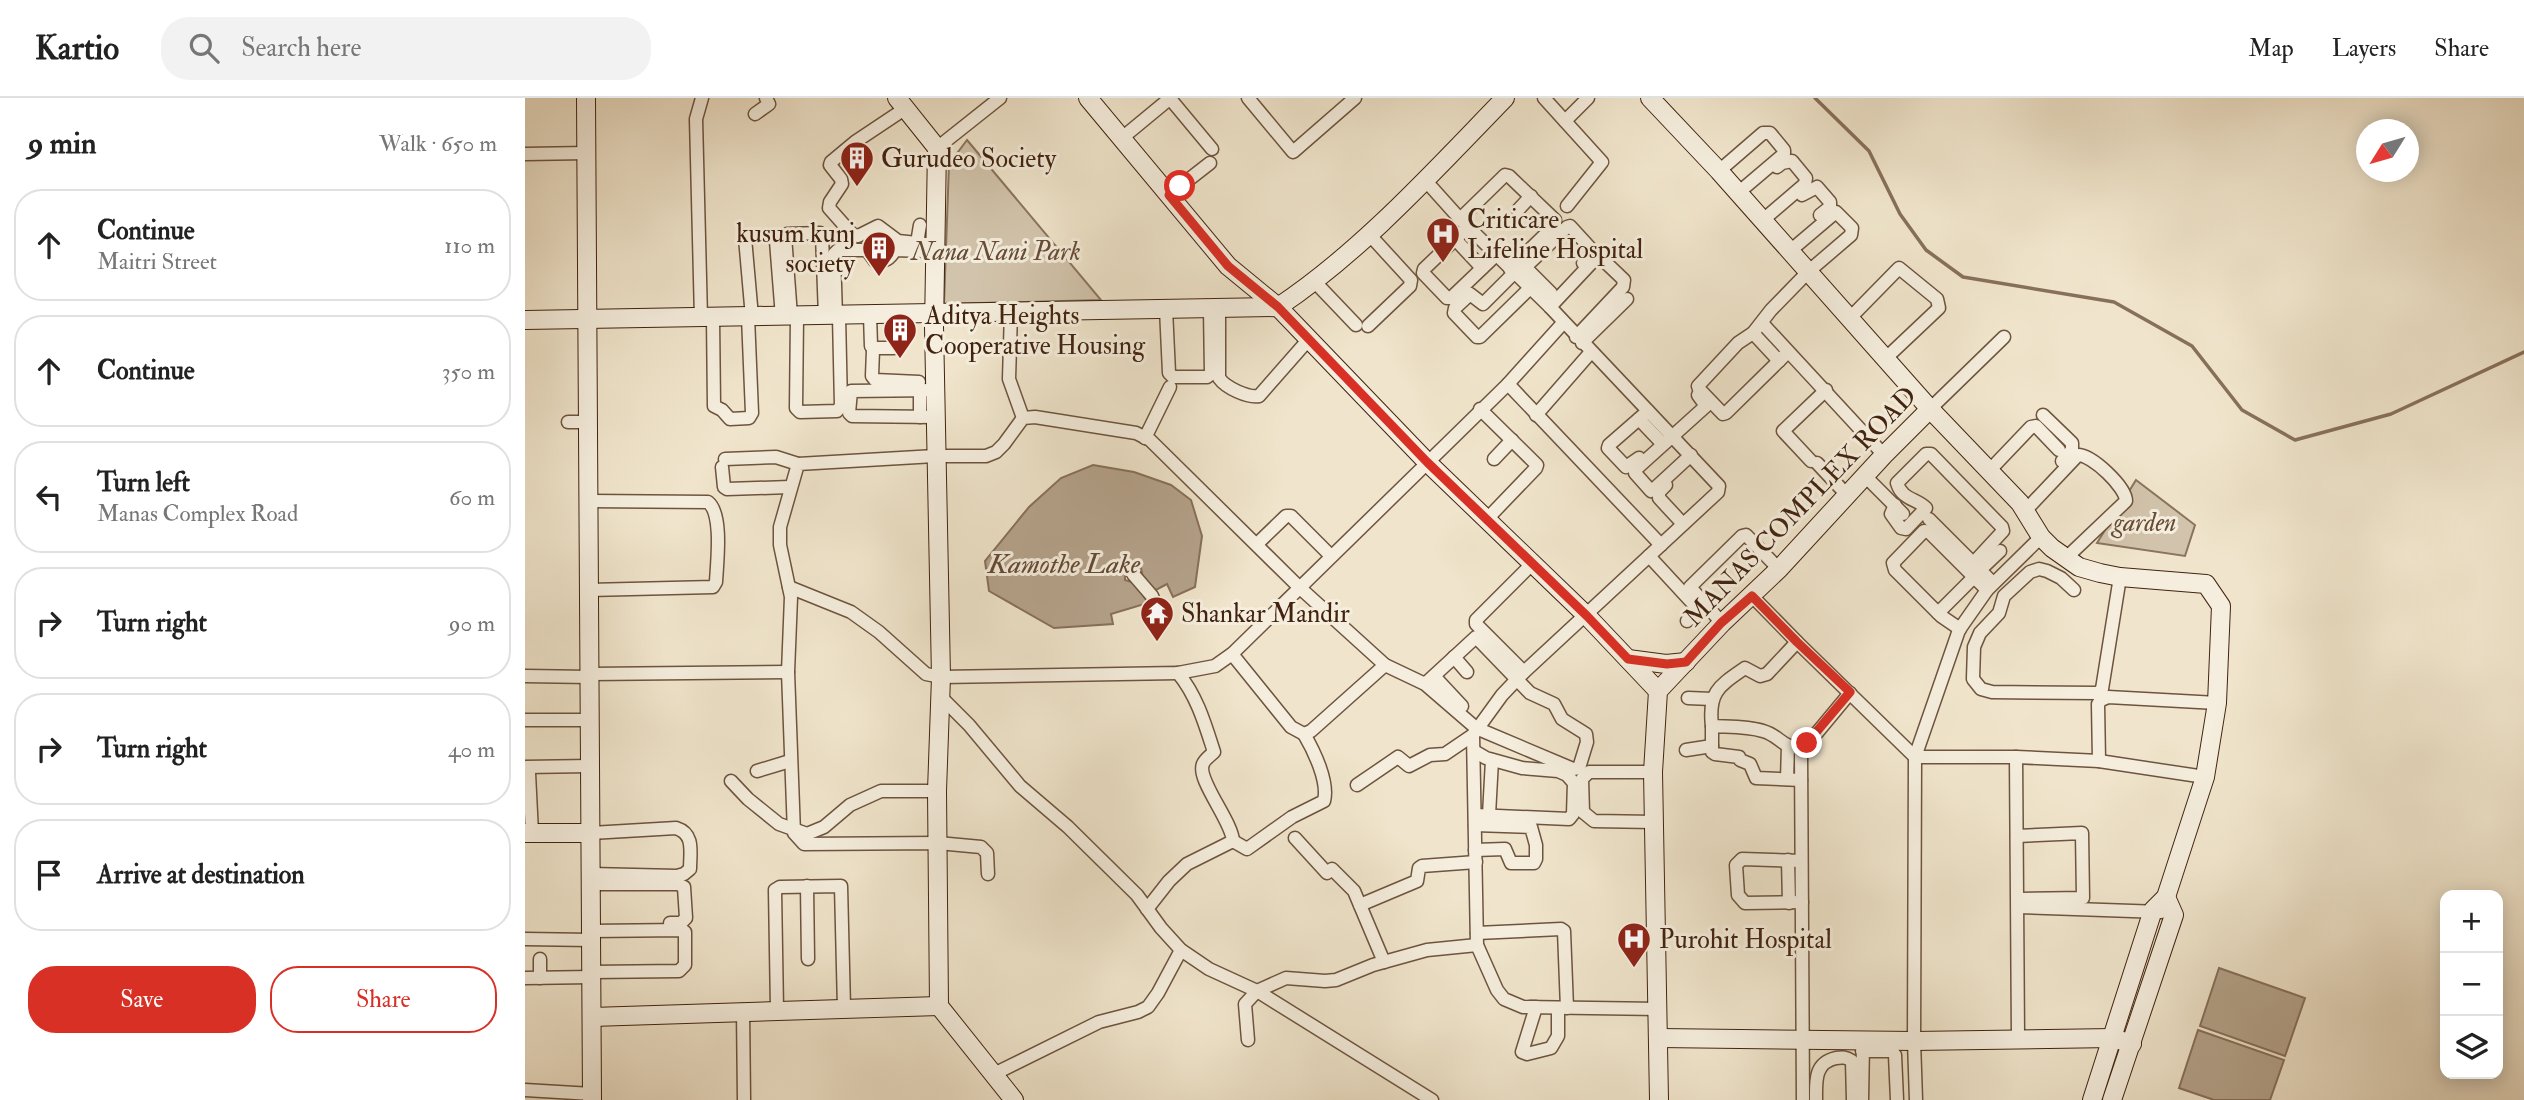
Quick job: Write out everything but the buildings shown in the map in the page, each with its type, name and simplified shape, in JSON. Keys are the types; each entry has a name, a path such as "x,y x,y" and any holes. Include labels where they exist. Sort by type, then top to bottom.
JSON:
{"street":[{"path":"525,1090 592,1097 586,98"},
{"path":"702,98 696,119 714,406 730,419 748,418 752,413 745,238 769,235 776,241 790,316"},
{"path":"755,114 769,104 766,98"},
{"path":"1000,98 985,102 937,148 929,246 934,314 927,417 935,456 941,677 937,791 939,1006 1014,1100"},
{"path":"1088,98 1228,266 1278,307 1427,462 1587,616 1658,691 1653,772 1660,1100"},
{"path":"1248,98 1293,152 1355,98"},
{"path":"525,320 1278,307 1314,281 1368,233 1425,180 1505,98"},
{"path":"1544,98 1602,162 1567,206"},
{"path":"1565,121 1588,98"},
{"path":"1650,98 1809,271 1930,409 2023,506 2041,537 2072,563 2120,577 2206,584 2221,606 2217,703 2205,777 2166,897 2153,910 2092,1100"},
{"path":"1122,138 1168,100 1172,101 1211,156 1169,195"},
{"path":"929,246 898,241 878,226 858,236 852,234 829,208 842,184 830,165 864,140 902,103 937,148"},
{"path":"1719,172 1763,133 1770,133 1784,153 1740,196"},
{"path":"525,153 587,153"},
{"path":"1740,196 1781,163 1792,161 1806,178 1805,184 1765,223"},
{"path":"1496,255 1451,298 1447,298 1423,273 1455,239 1464,223 1505,175 1555,220 1555,225 1516,271"},
{"path":"1357,785 1398,757 1409,766 1430,755 1445,754 1475,731 1502,695 1521,676 1719,492 1719,486 1693,457 1644,415 1563,323 1548,300 1496,255 1425,180"},
{"path":"1765,223 1813,187 1817,187 1830,202 1830,207 1787,248"},
{"path":"1518,210 1531,196"},
{"path":"1784,357 1726,414 1699,389 1698,386 1738,343 1753,333 1809,271 1851,235 1852,228 1836,212 1787,248"},
{"path":"920,225 929,246"},
{"path":"1530,288 1480,337 1476,337 1454,313 1455,308 1470,294 1483,304 1516,271 1570,226 1592,250 1592,254 1548,300"},
{"path":"1314,281 1362,326 1410,286 1411,280 1368,233"},
{"path":"787,234 823,235 833,316 841,406 837,411 800,412 796,408 785,236 787,234"},
{"path":"1455,239 1482,268"},
{"path":"833,316 834,254 838,250 867,250 875,261 881,261 888,260 895,250 929,246"},
{"path":"1536,415 1623,287 1624,280 1601,258 1596,258 1548,300"},
{"path":"1850,318 1899,268 1937,299 1939,308 1885,359"},
{"path":"1516,271 1530,288 1548,300"},
{"path":"1504,283 1520,298"},
{"path":"1583,344 1627,299"},
{"path":"1166,309 1170,373 1173,377 1207,377 1211,374 1215,308"},
{"path":"1215,308 1219,378 1223,383 1253,397 1259,396 1309,339"},
{"path":"1011,312 1009,379 1023,418"},
{"path":"870,315 871,346"},
{"path":"789,587 851,612 879,632 926,674 941,677 1178,673 1215,666 1232,654 1508,384 1563,323"},
{"path":"1762,323 1784,357"},
{"path":"1753,333 1826,390 1884,455"},
{"name":"MANAS COMPLEX ROAD","path":"1658,691 1719,625 1779,569 1884,455 2004,337"},
{"path":"894,348 873,350 872,376 875,380 929,387"},
{"path":"1508,384 1661,545"},
{"path":"927,417 852,416 849,413 852,391 929,387"},
{"path":"1145,438 1170,387"},
{"path":"1693,390 1706,406 1669,437 1635,473 1651,491 1693,457"},
{"path":"1826,390 1783,431 1847,495"},
{"path":"1644,415 1608,448 1626,467 1630,467 1708,408 1720,417"},
{"path":"1481,409 1537,465 1487,519"},
{"path":"2023,506 2072,450 2072,443 2043,415"},
{"path":"790,487 727,489 724,487 724,463 776,457 798,464 935,456 986,456 996,452 1004,444 1018,421 1035,417 1136,433 1145,438 1299,587 1385,665 1429,680 1463,707"},
{"path":"568,422 588,422"},
{"path":"1989,471 2031,427 2036,426 2059,450"},
{"path":"1493,458 1512,440"},
{"path":"1938,613 1977,568 2003,531 1931,454 1926,454 1897,483 1899,489 1908,499 1921,502 1928,514 1977,568 1990,586"},
{"path":"2023,506 2078,455 2090,457 2126,495 2126,501 2072,563 2073,591 2061,578 2039,569 2030,572 2004,596 1999,613 1980,633 1974,647 1973,679 1981,689 1992,692 2098,693 2102,690 2120,577"},
{"path":"1683,524 1658,494 1693,457"},
{"path":"798,464 780,527 780,545 791,597 788,672 790,761 793,829 798,840 804,844 937,843 981,847 987,853 988,874"},
{"path":"1865,476 1899,509 1891,514 1901,528 1906,529 1928,514"},
{"path":"589,501 708,502 714,506 717,517 716,582 713,587 589,590"},
{"path":"1928,514 1953,535"},
{"path":"1257,544 1286,516 1291,516 1331,556"},
{"path":"1960,629 1938,613 1892,564 1924,531 1977,568"},
{"path":"1719,625 1690,587 1742,536 1746,536 1779,569"},
{"path":"1916,1100 1915,757 1960,629 1990,586 2041,537"},
{"path":"1977,568 2000,551"},
{"path":"1649,556 1696,608 1696,612 1687,621"},
{"path":"1429,680 1475,731 1573,769 1579,768 1587,743 1586,734 1562,719 1554,704 1530,693 1521,676 1475,622 1532,564"},
{"path":"1133,574 1152,596 1158,610"},
{"path":"1752,596 1788,646 1850,692 1915,757 2016,757 2099,761 2205,777"},
{"path":"1975,606 1991,622"},
{"path":"1703,614 1719,625"},
{"path":"1429,680 1476,637 1521,676"},
{"path":"1788,646 1767,674 1760,676 1745,668 1718,689 1712,699 1712,746 1715,754 1739,757 1750,764 1756,778 1801,779"},
{"path":"1232,654 1291,727 1304,734 1316,755 1326,794 1324,801 1291,817 1247,849 1233,841"},
{"path":"1454,657 1467,671"},
{"path":"1628,659 1667,664 1686,662"},
{"path":"1304,734 1311,731 1385,665"},
{"path":"525,676 788,672"},
{"path":"1178,673 1199,709 1214,752 1202,765 1202,776 1223,813 1233,841"},
{"path":"1803,1100 1803,1044 1795,902 1801,759 1804,748 1850,692"},
{"path":"940,696 969,725 1020,786 1110,867 1181,950 1209,969 1257,991 1416,1096 1432,1100"},
{"path":"2099,761 2098,704 2101,700 2108,697 2217,703"},
{"path":"1688,698 1712,699"},
{"path":"525,718 590,718"},
{"path":"1712,726 1767,732 1788,746 1804,748"},
{"path":"1475,731 1477,939 1497,990 1504,999 1519,1006 1659,1009"},
{"path":"1686,750 1712,746"},
{"path":"1787,779 1788,746"},
{"path":"1474,751 1492,760 1522,768 1558,771 1567,775 1574,783 1573,814 1569,819 1489,815 1475,820"},
{"path":"2016,757 2018,1038"},
{"path":"1489,815 1492,760"},
{"path":"757,771 790,761"},
{"path":"590,769 526,771 528,833 591,833 676,828 685,831 690,839 691,869 677,876 591,879"},
{"path":"1653,772 1589,772 1582,779 1583,812 1594,821 1654,822"},
{"path":"731,781 779,824 807,834 824,827 850,805 881,791 937,791"},
{"path":"1360,905 1417,881 1419,868 1422,866 1505,849 1511,863 1534,863 1537,859 1531,827 1475,820"},
{"path":"2017,836 2082,833 2083,898 2018,903"},
{"path":"1295,838 1327,873 1332,869 1354,891 1384,962"},
{"path":"1147,909 1169,881 1187,864 1233,841"},
{"path":"1795,860 1742,859 1736,865 1738,895 1745,903 1795,902"},
{"path":"525,939 681,923 686,918 685,889 678,884 591,879"},
{"path":"777,1010 775,890 780,887 807,886 841,886 843,890 845,1008"},
{"path":"807,886 808,958"},
{"path":"2112,1100 2174,915 2166,897"},
{"path":"2018,903 2153,910 2174,915"},
{"path":"1248,1040 1245,1004 1257,991 1286,978 1336,980 1427,950 1477,939 1561,929 1564,931 1563,1008 1558,1036 1551,1048 1527,1054 1522,1052 1536,1007"},
{"path":"525,978 680,971 685,965 686,937 682,930 591,933"},
{"path":"994,1074 1099,1022 1148,1007 1181,950"},
{"path":"540,959 540,978"},
{"path":"592,1017 743,1010 939,1006"},
{"path":"743,1010 744,1100"},
{"path":"1659,1038 1862,1045 2018,1038 2113,1038 2132,1044"},
{"path":"1803,1044 1821,1068"},
{"path":"1862,1045 1862,1100"},
{"path":"1862,1045 1892,1051 1895,1055 1897,1100"},
{"path":"1816,1100 1816,1074 1826,1061 1841,1057 1852,1061 1853,1100"}],"green space":[{"name":"Nana Nani Park","path":"967,140 1101,300 944,304 949,164"},
{"name":"garden","path":"2136,480 2195,525 2185,556 2097,543"}],"water":[{"name":"Kamothe Lake","path":"1093,465 1134,472 1171,485 1191,500 1202,536 1195,587 1173,597 1167,584 1154,591 1143,578 1141,568 1132,565 1125,571 1125,580 1135,583 1148,603 1111,614 1113,624 1054,628 989,591 985,561 1029,507 1061,478"},
{"path":"2219,968 2305,998 2285,1056 2200,1026"},
{"path":"2198,1030 2284,1060 2270,1100 2214,1100 2179,1088"}],"waterway":[{"path":"1815,98 1869,151 1900,214 1926,250 1963,277 2114,302 2192,346 2242,410 2295,440 2391,414 2524,352"}],"place":[{"name":"Gurudeo Society","path":"857,188"},
{"name":"Criticare Lifeline Hospital","path":"1443,264"},
{"name":"kusum kunj society","path":"879,278"},
{"name":"Aditya Heights Cooperative Housing","path":"900,360"},
{"name":"Shankar Mandir","path":"1157,643"},
{"name":"Purohit Hospital","path":"1634,969"}],"route":[{"path":"1180,186 1169,195 1228,266 1278,307 1427,462 1628,659 1667,664 1686,662 1721,623 1752,596 1850,692 1807,743"}]}
